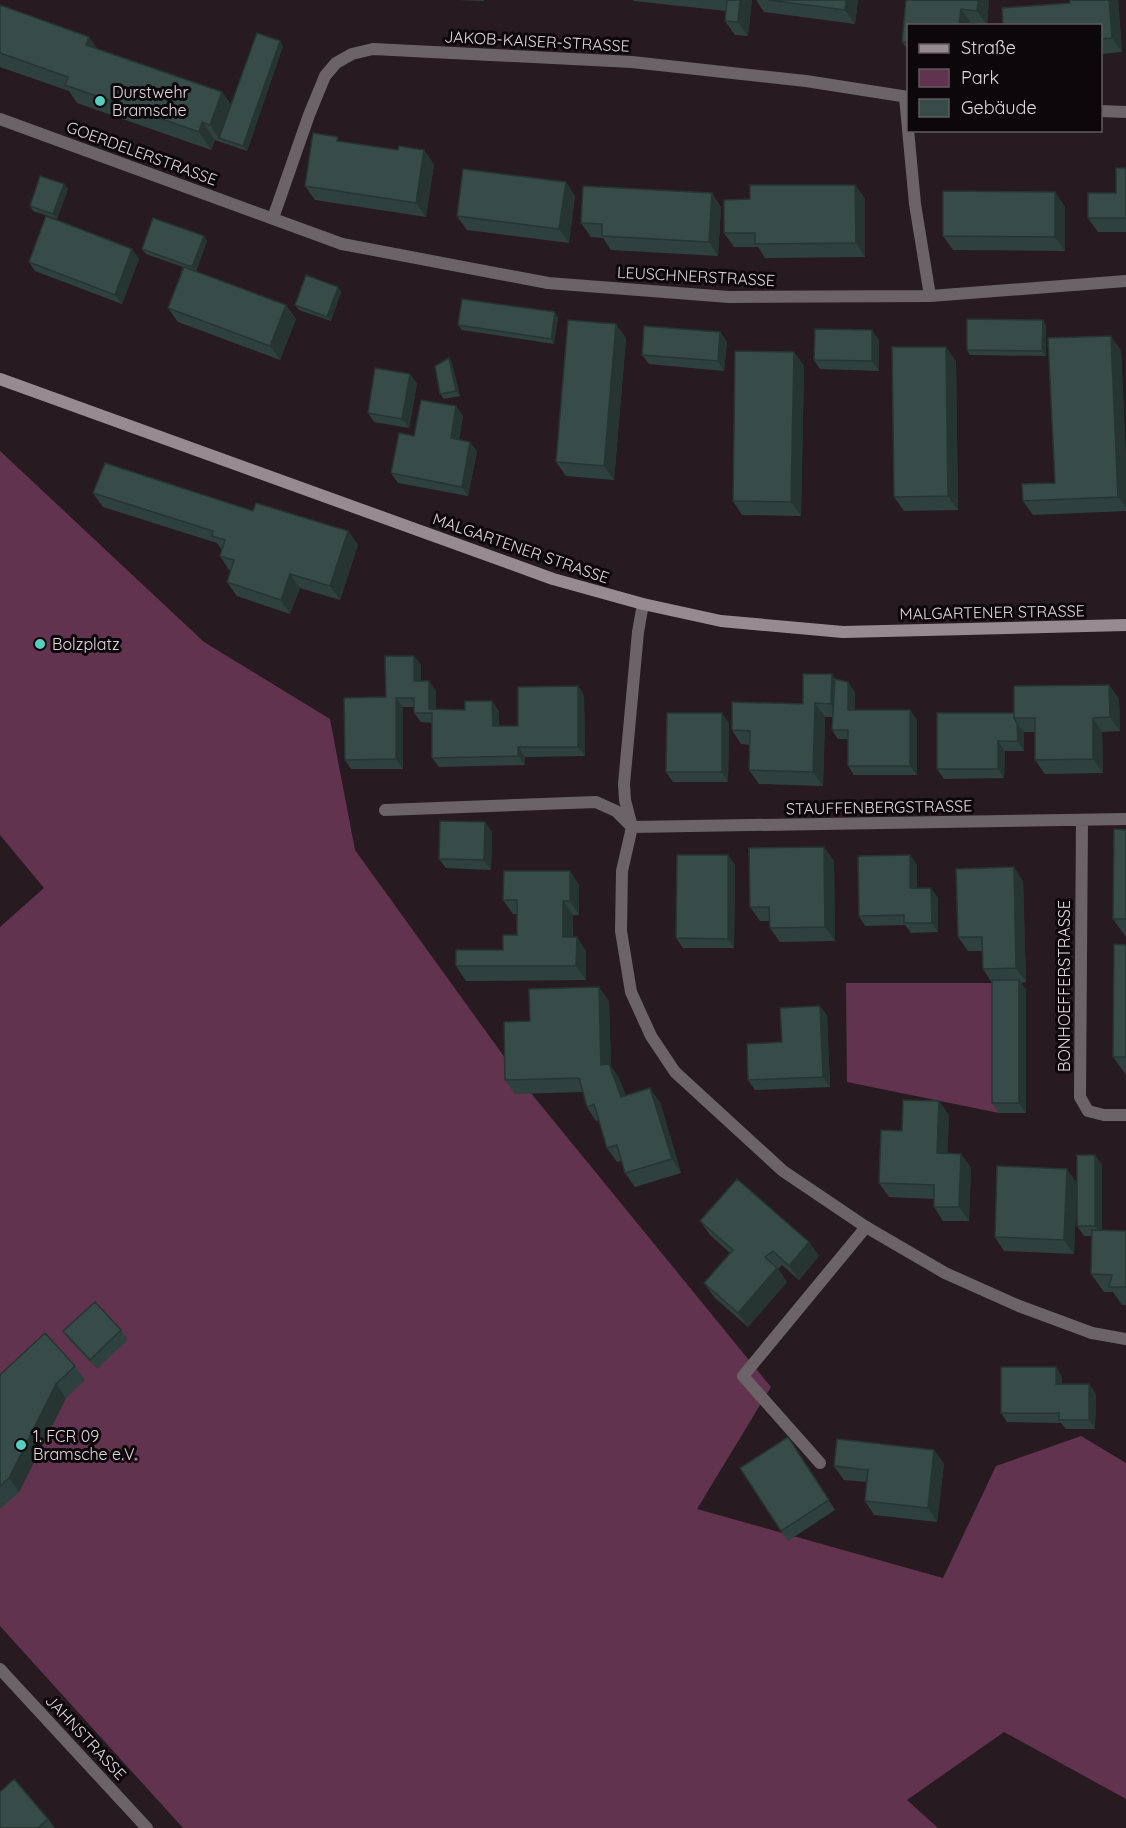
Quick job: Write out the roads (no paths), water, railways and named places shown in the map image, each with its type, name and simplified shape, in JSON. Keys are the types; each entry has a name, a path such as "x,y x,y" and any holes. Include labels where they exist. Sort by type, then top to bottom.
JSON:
{"street":[{"name":"JAKOB-KAISER-STRASSE","path":"273,219 325,76 336,63 352,54 373,49 632,62 806,81 907,97"},
{"path":"1102,111 1126,112"},
{"name":"GOERDELERSTRASSE","path":"0,118 273,219"},
{"name":"JAKOB-KAISER-STRASSE","path":"910,132 915,204 930,296"},
{"name":"LEUSCHNERSTRASSE","path":"273,219 342,244 548,283 729,297 930,296 1126,280"},
{"name":"MALGARTENER STRASSE","path":"0,379 553,579 643,604 721,621 843,632 1126,625"},
{"path":"643,604 638,632 624,784 625,800 632,827 622,870 621,931 631,992 651,1036 675,1072 783,1171 866,1227 945,1273 1019,1306 1092,1333 1126,1339"},
{"path":"386,810 596,802 616,811 632,827"},
{"name":"STAUFFENBERGSTRASSE","path":"632,827 1126,819"},
{"name":"BONHOEFFERSTRASSE","path":"1082,820 1080,1097 1088,1111 1104,1115 1126,1115"},
{"path":"820,1463 743,1376 866,1227"},
{"name":"JAHNSTRASSE","path":"0,1669 147,1828"}],"place":[{"name":"Durstwehr Bramsche","path":"100,101"},
{"name":"Bolzplatz","path":"40,644"},
{"name":"1. FCR 09 Bramsche e.V.","path":"21,1445"}]}
